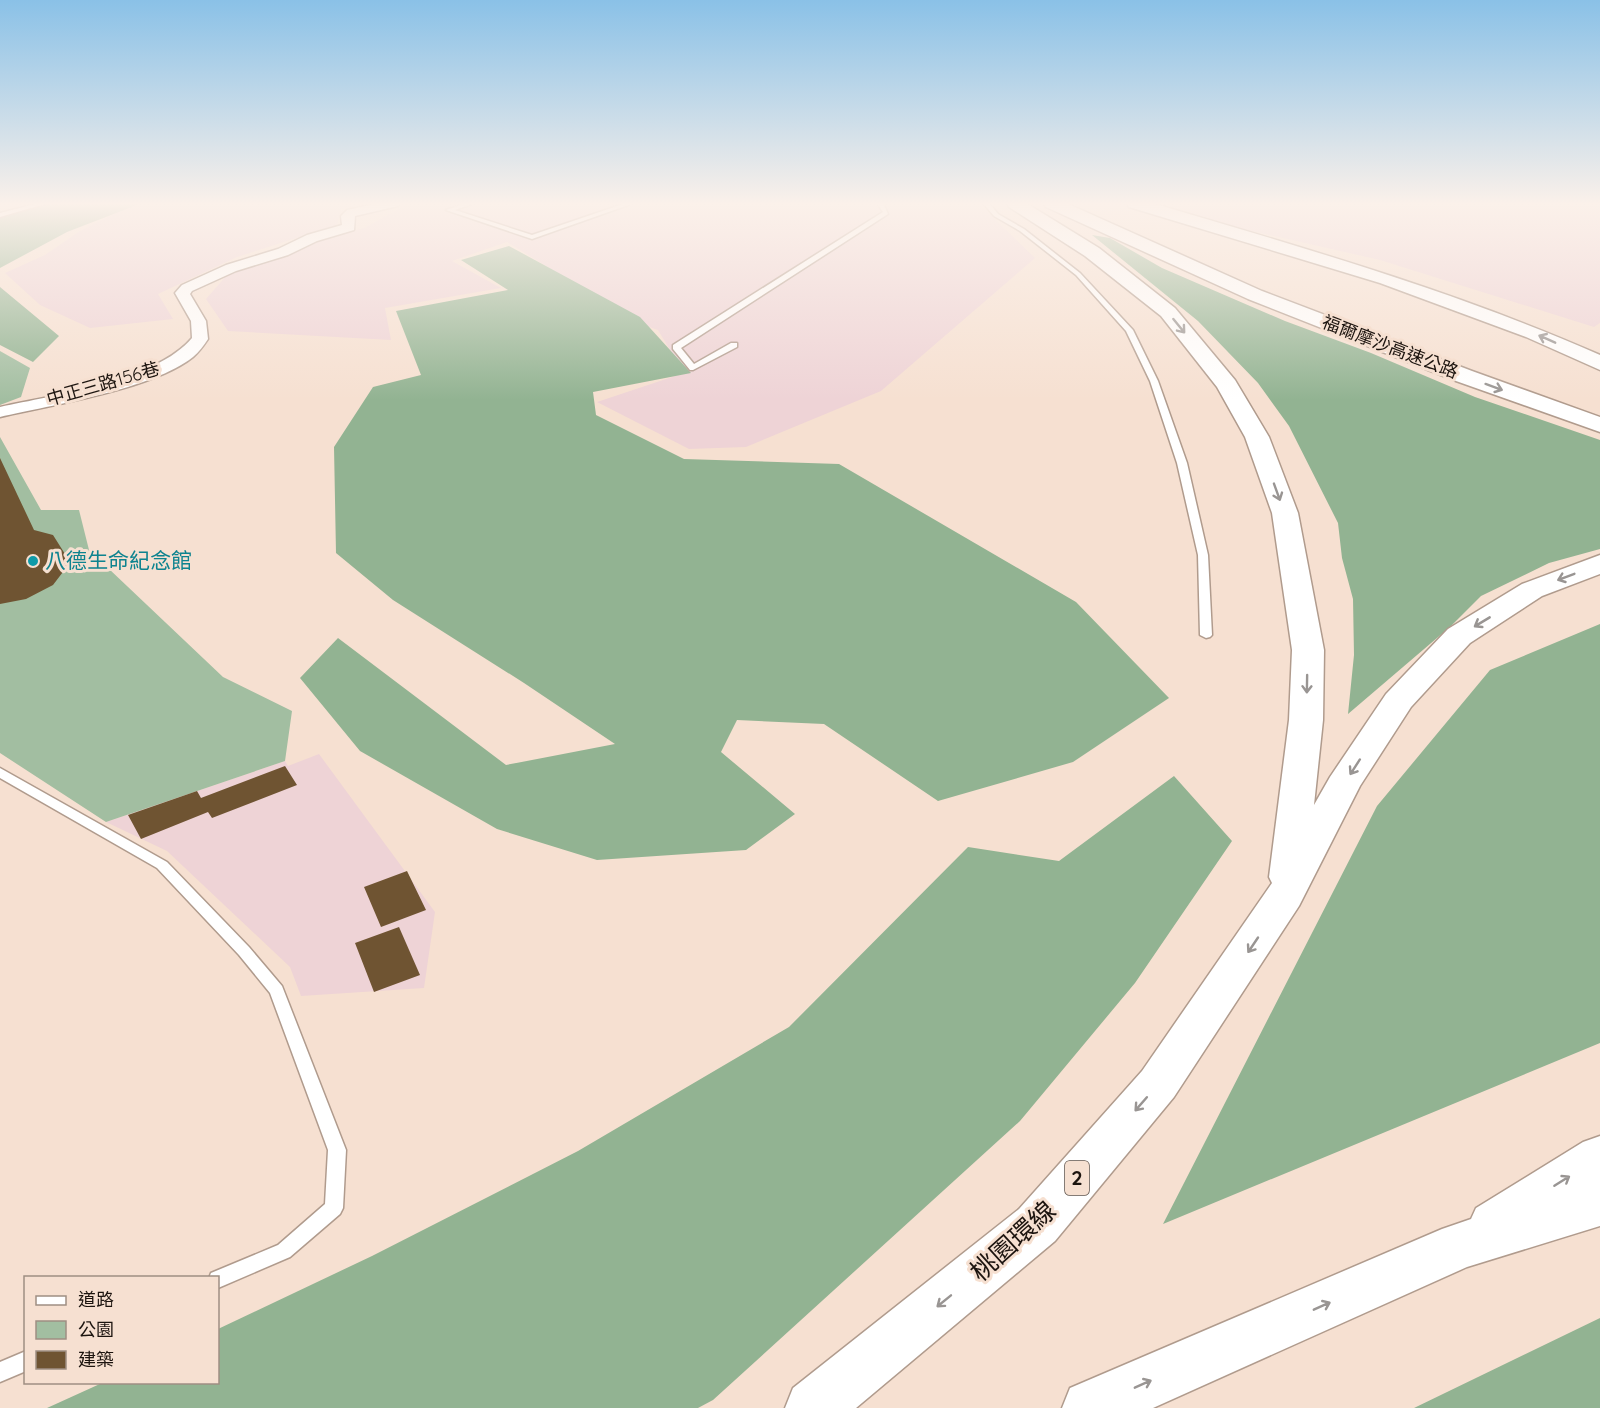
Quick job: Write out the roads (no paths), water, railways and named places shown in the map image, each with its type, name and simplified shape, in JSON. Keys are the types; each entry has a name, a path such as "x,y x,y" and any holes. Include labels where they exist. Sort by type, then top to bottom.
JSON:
{"highway":[{"path":"1113,269 1168,312 1227,385 1257,437 1285,513 1308,650 1306,720 1286,897"},
{"name":"福爾摩沙高速公路","path":"1197,269 1255,295 1464,376 1600,425"},
{"name":"福爾摩沙高速公路","path":"1227,269 1600,407"},
{"path":"1354,269 1388,279 1533,333 1600,363"},
{"name":"桃園環線","path":"813,1408 1037,1225 1158,1084 1286,897 1343,785 1398,701 1459,636 1532,590 1600,564"},
{"path":"1460,1246 1600,1157"},
{"path":"1090,1408 1460,1246 1600,1203"}],"street":[{"name":"中正三路156巷","path":"0,412 128,381 174,364 201,338 200,326 182,293 187,288 229,269"}],"lane":[{"path":"734,345 693,368 676,347 799,269"},
{"path":"1071,269 1129,330 1154,381 1182,463 1203,555 1206,635"},
{"path":"0,772 162,865 244,951 277,990 337,1150 334,1208 284,1251 219,1279"},
{"path":"0,1372 24,1362"}],"place":[{"name":"八德生命紀念館","path":"33,561"}]}
